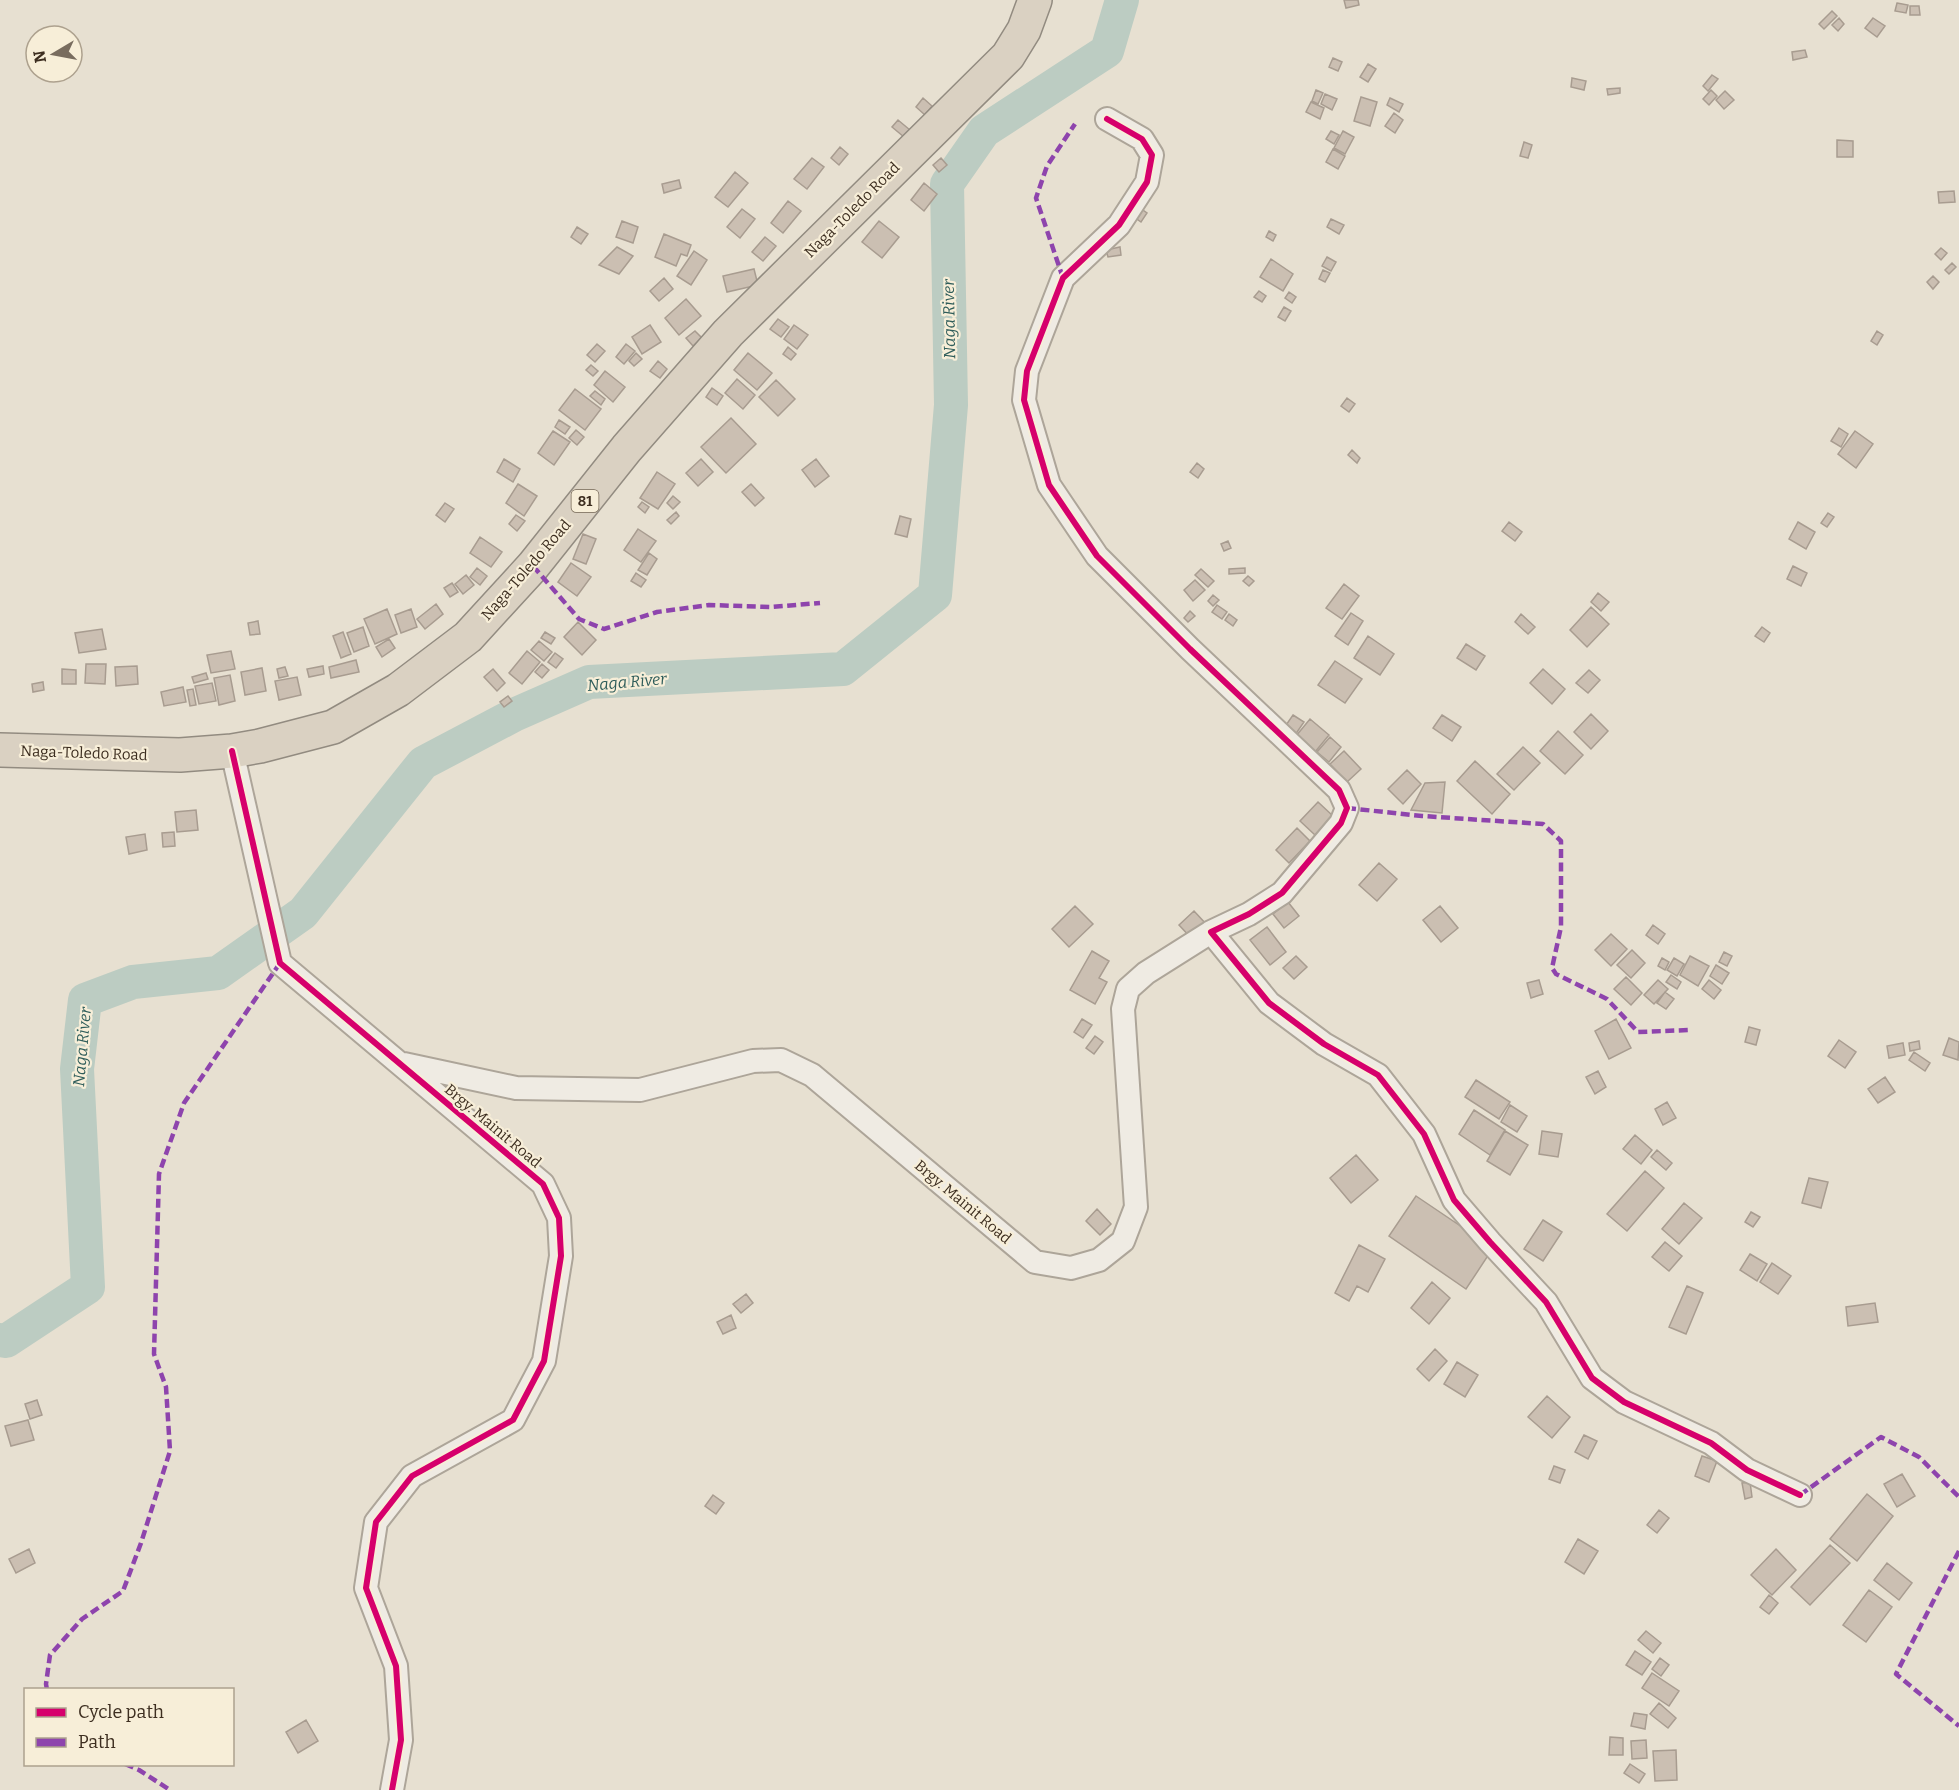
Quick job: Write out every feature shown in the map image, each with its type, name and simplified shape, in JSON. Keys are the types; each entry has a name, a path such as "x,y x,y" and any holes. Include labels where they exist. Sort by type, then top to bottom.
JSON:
{"highway":[{"name":"Naga-Toledo Road","path":"0,750 180,755 232,751 333,727 398,690 468,637 533,566 627,448 728,333 1008,56 1024,30 1035,0"}],"street":[{"name":"Brgy. Mainit Road","path":"400,1063 516,1088 640,1090 753,1061 780,1060 812,1075 1035,1262 1071,1268 1099,1260 1123,1241 1136,1207 1123,1009 1128,989 1146,974 1211,932 1249,914 1282,893 1341,824 1347,808 1339,790 1190,649 1097,556 1049,485 1024,400 1027,371 1063,278 1119,225 1148,182 1152,155 1142,139 1107,119"},
{"name":"Brgy. Mainit Road","path":"232,751 280,963 543,1184 559,1218 561,1257 544,1361 513,1420 412,1476 376,1522 366,1588 396,1666 401,1740 392,1790"},
{"path":"1211,932 1269,1004 1324,1044 1378,1075 1424,1134 1454,1200 1546,1302 1592,1378 1624,1402 1711,1443 1747,1470 1800,1495"}],"building":[{"path":"1344,0 1358,0 1359,5 1346,8"},
{"path":"1897,3 1908,5 1906,13 1895,11"},
{"path":"1910,6 1919,6 1920,15 1910,15"},
{"path":"1832,11 1837,16 1824,29 1819,24"},
{"path":"1839,18 1844,24 1838,31 1832,25"},
{"path":"1873,18 1885,26 1877,37 1865,28"},
{"path":"1805,50 1807,57 1793,60 1792,52"},
{"path":"1333,58 1342,62 1338,71 1329,67"},
{"path":"1368,64 1376,69 1368,82 1360,77"},
{"path":"1712,75 1718,79 1708,91 1703,86"},
{"path":"1572,78 1586,81 1584,90 1571,87"},
{"path":"1620,88 1620,93 1608,95 1607,89"},
{"path":"1316,90 1323,93 1318,104 1312,101"},
{"path":"1711,90 1717,96 1709,105 1703,99"},
{"path":"1725,91 1734,100 1724,109 1716,100"},
{"path":"1325,94 1337,99 1332,110 1321,104"},
{"path":"1361,97 1377,102 1370,126 1354,121"},
{"path":"923,98 932,106 925,115 916,107"},
{"path":"1390,98 1403,104 1399,112 1387,105"},
{"path":"1311,102 1324,108 1320,119 1306,112"},
{"path":"1394,113 1403,120 1395,133 1385,126"},
{"path":"898,120 910,130 904,137 892,127"},
{"path":"1331,131 1339,135 1334,144 1326,139"},
{"path":"1343,131 1354,137 1345,154 1334,148"},
{"path":"1837,140 1853,141 1853,157 1837,157"},
{"path":"1524,142 1532,145 1528,158 1520,156"},
{"path":"840,147 848,154 839,165 831,158"},
{"path":"1333,149 1345,156 1338,169 1326,162"},
{"path":"812,158 824,167 807,189 794,179"},
{"path":"941,158 947,165 939,172 933,165"},
{"path":"735,172 748,183 728,207 715,197"},
{"path":"679,180 681,188 664,193 662,184"},
{"path":"924,183 937,194 924,211 911,200"},
{"path":"1954,191 1955,202 1939,203 1938,192"},
{"path":"788,201 801,211 783,233 771,223"},
{"path":"1140,208 1147,213 1141,222 1134,217"},
{"path":"742,209 755,219 740,238 727,227"},
{"path":"1331,219 1344,225 1339,234 1327,227"},
{"path":"622,221 638,227 633,243 616,237"},
{"path":"879,221 899,237 882,258 862,242"},
{"path":"577,227 588,234 581,244 571,237"},
{"path":"1269,231 1276,235 1273,241 1266,237"},
{"path":"664,234 691,245 687,256 681,254 676,266 655,257"},
{"path":"765,237 776,246 763,261 752,252"},
{"path":"617,247 633,256 619,274 599,265"},
{"path":"1120,247 1121,255 1108,257 1106,250"},
{"path":"1941,248 1947,253 1941,260 1935,254"},
{"path":"694,251 707,260 691,285 677,276"},
{"path":"1327,257 1336,262 1331,271 1322,266"},
{"path":"1271,259 1293,274 1283,291 1260,277"},
{"path":"1952,263 1956,267 1949,274 1945,270"},
{"path":"754,269 758,285 727,292 723,276"},
{"path":"1323,270 1330,273 1325,282 1319,279"},
{"path":"1933,276 1939,282 1933,289 1927,282"},
{"path":"664,278 673,289 659,301 650,291"},
{"path":"1259,291 1266,296 1262,302 1254,297"},
{"path":"1289,292 1296,297 1292,303 1285,298"},
{"path":"686,299 701,316 679,335 665,318"},
{"path":"1284,307 1291,311 1285,321 1278,317"},
{"path":"778,319 789,327 781,337 770,329"},
{"path":"650,325 661,342 642,354 632,337"},
{"path":"794,325 808,335 797,349 784,339"},
{"path":"695,331 702,338 693,346 686,338"},
{"path":"1877,331 1883,335 1877,345 1871,341"},
{"path":"597,344 605,351 595,362 587,355"},
{"path":"626,344 635,351 624,364 616,357"},
{"path":"788,347 796,354 791,360 783,354"},
{"path":"636,353 642,359 634,366 629,361"},
{"path":"748,353 772,373 757,390 734,370"},
{"path":"658,361 667,369 660,378 650,371"},
{"path":"591,365 598,371 593,376 586,370"},
{"path":"605,371 625,387 613,402 594,385"},
{"path":"737,379 755,395 743,409 725,393"},
{"path":"776,380 795,399 778,416 759,397"},
{"path":"712,388 723,396 717,405 706,397"},
{"path":"575,389 601,409 585,430 559,410"},
{"path":"595,391 605,399 601,405 590,396"},
{"path":"1347,398 1355,404 1349,412 1341,406"},
{"path":"731,418 756,444 726,473 701,447"},
{"path":"559,420 570,427 565,434 555,427"},
{"path":"1839,428 1848,434 1841,447 1831,441"},
{"path":"576,430 584,437 577,445 569,438"},
{"path":"553,431 570,442 554,465 538,453"},
{"path":"1855,431 1873,444 1856,468 1838,454"},
{"path":"1352,450 1360,458 1357,463 1348,455"},
{"path":"504,459 520,469 513,482 497,472"},
{"path":"701,459 713,472 698,486 686,473"},
{"path":"816,459 829,476 815,487 802,470"},
{"path":"1197,463 1204,469 1198,478 1190,472"},
{"path":"657,472 675,484 658,509 640,498"},
{"path":"518,484 537,496 524,516 506,503"},
{"path":"751,484 764,498 755,506 742,492"},
{"path":"673,496 680,502 673,509 667,503"},
{"path":"642,502 649,507 645,513 638,507"},
{"path":"445,503 454,509 445,522 436,515"},
{"path":"676,512 679,516 671,524 667,520"},
{"path":"1828,513 1834,517 1827,527 1821,523"},
{"path":"516,515 525,521 517,531 509,524"},
{"path":"900,516 911,519 907,537 895,534"},
{"path":"1509,522 1522,532 1515,541 1502,531"},
{"path":"1798,522 1815,532 1806,549 1789,539"},
{"path":"638,529 656,541 641,562 624,550"},
{"path":"583,534 596,539 586,564 573,559"},
{"path":"480,537 502,552 491,567 470,553"},
{"path":"1228,541 1231,548 1224,551 1221,544"},
{"path":"649,553 657,559 647,575 638,570"},
{"path":"571,563 591,577 577,596 558,582"},
{"path":"1793,566 1807,573 1801,586 1787,579"},
{"path":"477,568 487,576 480,585 470,577"},
{"path":"1245,568 1245,573 1229,574 1229,569"},
{"path":"1201,569 1214,581 1208,587 1195,575"},
{"path":"636,573 646,580 641,587 631,581"},
{"path":"466,575 474,585 463,594 455,584"},
{"path":"1248,576 1254,581 1249,586 1243,581"},
{"path":"1195,580 1205,590 1193,601 1184,590"},
{"path":"452,583 458,592 450,597 444,588"},
{"path":"1344,584 1359,596 1342,619 1326,608"},
{"path":"1598,593 1609,602 1601,611 1591,602"},
{"path":"1213,595 1219,600 1213,606 1208,601"},
{"path":"436,604 443,614 425,629 417,619"},
{"path":"1217,605 1227,612 1222,619 1212,612"},
{"path":"1591,607 1609,624 1587,647 1570,630"},
{"path":"387,609 397,634 375,644 364,619"},
{"path":"411,609 417,627 401,633 395,615"},
{"path":"1190,611 1195,616 1188,622 1184,618"},
{"path":"1351,613 1363,621 1348,645 1335,636"},
{"path":"1229,614 1237,620 1233,626 1225,620"},
{"path":"1521,614 1535,627 1528,634 1515,622"},
{"path":"258,621 260,634 250,635 248,623"},
{"path":"578,622 596,640 582,655 564,637"},
{"path":"363,627 369,646 354,652 347,633"},
{"path":"1762,627 1770,633 1764,642 1755,636"},
{"path":"102,629 106,649 79,653 75,633"},
{"path":"343,632 351,654 341,658 333,636"},
{"path":"545,632 555,638 551,644 541,638"},
{"path":"1368,636 1394,654 1380,675 1354,658"},
{"path":"389,639 395,648 382,657 376,647"},
{"path":"539,641 552,652 544,661 531,650"},
{"path":"1466,644 1485,656 1476,670 1457,658"},
{"path":"231,651 235,669 211,673 207,655"},
{"path":"527,651 540,662 522,684 509,673"},
{"path":"555,653 563,659 556,668 548,662"},
{"path":"356,660 359,672 331,678 329,667"},
{"path":"1335,661 1362,679 1345,703 1318,685"},
{"path":"86,664 106,664 105,684 85,683"},
{"path":"542,664 549,670 542,678 535,672"},
{"path":"137,666 138,684 116,686 115,667"},
{"path":"323,666 324,674 309,677 307,669"},
{"path":"285,667 288,676 279,678 277,669"},
{"path":"262,668 266,691 245,695 241,672"},
{"path":"62,669 76,670 76,684 62,684"},
{"path":"493,669 505,683 497,691 484,677"},
{"path":"1543,669 1565,689 1552,704 1530,683"},
{"path":"1589,670 1600,680 1588,693 1576,683"},
{"path":"206,673 208,679 194,683 192,677"},
{"path":"230,675 235,701 219,705 214,678"},
{"path":"297,677 301,695 279,700 275,681"},
{"path":"43,682 44,690 33,692 32,684"},
{"path":"212,683 216,701 199,704 195,686"},
{"path":"183,687 186,702 164,706 161,692"},
{"path":"193,689 196,705 190,706 187,690"},
{"path":"508,696 512,701 504,707 500,702"},
{"path":"1591,714 1608,731 1591,749 1574,732"},
{"path":"1293,715 1304,722 1295,735 1284,728"},
{"path":"1442,715 1461,727 1452,741 1433,728"},
{"path":"1310,719 1329,735 1315,752 1296,736"},
{"path":"1558,731 1583,755 1565,774 1540,751"},
{"path":"1330,737 1341,747 1329,762 1317,752"},
{"path":"1523,747 1540,763 1514,790 1497,774"},
{"path":"1344,751 1361,769 1347,782 1330,764"},
{"path":"1475,761 1510,794 1492,814 1457,781"},
{"path":"1407,770 1421,784 1403,804 1388,789"},
{"path":"1445,782 1442,813 1411,810 1425,783"},
{"path":"1318,802 1333,816 1315,835 1300,821"},
{"path":"196,810 198,830 177,832 175,812"},
{"path":"1297,828 1310,841 1289,863 1276,850"},
{"path":"174,832 175,846 163,847 162,833"},
{"path":"145,834 147,850 129,854 126,837"},
{"path":"1379,863 1397,879 1377,901 1359,885"},
{"path":"1288,902 1299,916 1284,928 1273,914"},
{"path":"1075,906 1093,924 1069,947 1052,929"},
{"path":"1440,906 1458,928 1441,942 1423,920"},
{"path":"1194,911 1207,925 1192,939 1179,925"},
{"path":"1653,925 1665,934 1658,944 1646,935"},
{"path":"1267,927 1286,952 1270,965 1250,940"},
{"path":"1611,934 1627,949 1611,966 1595,950"},
{"path":"1632,950 1645,963 1631,978 1617,965"},
{"path":"1092,951 1109,961 1099,978 1107,982 1095,1004 1070,990"},
{"path":"1724,952 1732,956 1727,966 1719,962"},
{"path":"1296,956 1307,967 1294,979 1283,968"},
{"path":"1690,956 1709,966 1698,986 1680,975"},
{"path":"1662,958 1669,962 1665,970 1658,966"},
{"path":"1674,958 1684,964 1677,976 1667,970"},
{"path":"1716,965 1729,973 1722,984 1710,976"},
{"path":"1671,975 1681,982 1677,989 1666,982"},
{"path":"1626,977 1642,993 1631,1005 1614,989"},
{"path":"1539,980 1543,994 1531,998 1527,983"},
{"path":"1658,980 1668,989 1654,1004 1644,995"},
{"path":"1709,980 1721,990 1714,999 1702,989"},
{"path":"1665,992 1674,999 1666,1009 1657,1003"},
{"path":"1082,1019 1092,1025 1083,1038 1074,1032"},
{"path":"1616,1019 1631,1048 1609,1059 1595,1031"},
{"path":"1749,1027 1760,1030 1756,1045 1745,1042"},
{"path":"1095,1036 1103,1042 1094,1054 1086,1048"},
{"path":"1949,1038 1959,1042 1958,1060 1943,1055"},
{"path":"1839,1040 1856,1052 1845,1068 1828,1056"},
{"path":"1919,1041 1920,1049 1910,1051 1909,1043"},
{"path":"1903,1043 1905,1055 1889,1058 1887,1046"},
{"path":"1914,1052 1930,1063 1925,1071 1909,1060"},
{"path":"1598,1071 1606,1087 1595,1094 1586,1077"},
{"path":"1885,1077 1895,1092 1878,1103 1868,1089"},
{"path":"1476,1080 1510,1102 1499,1119 1465,1097"},
{"path":"1667,1102 1676,1118 1663,1125 1655,1109"},
{"path":"1510,1105 1527,1116 1517,1132 1501,1122"},
{"path":"1474,1110 1505,1130 1490,1155 1459,1134"},
{"path":"1505,1131 1528,1145 1510,1175 1487,1161"},
{"path":"1542,1131 1562,1134 1558,1157 1539,1154"},
{"path":"1635,1135 1652,1150 1641,1164 1623,1149"},
{"path":"1657,1150 1672,1163 1666,1170 1651,1157"},
{"path":"1356,1155 1378,1180 1351,1203 1330,1178"},
{"path":"1645,1171 1664,1188 1627,1231 1607,1214"},
{"path":"1809,1178 1828,1182 1821,1208 1802,1203"},
{"path":"1416,1196 1493,1248 1466,1289 1389,1236"},
{"path":"1684,1203 1702,1218 1679,1244 1662,1229"},
{"path":"1097,1209 1111,1224 1100,1235 1086,1221"},
{"path":"1751,1212 1760,1217 1753,1227 1745,1222"},
{"path":"1543,1220 1562,1232 1543,1261 1524,1249"},
{"path":"1665,1242 1682,1256 1669,1271 1652,1257"},
{"path":"1359,1245 1385,1259 1368,1292 1357,1286 1349,1301 1335,1293"},
{"path":"1750,1254 1767,1264 1757,1281 1740,1270"},
{"path":"1772,1263 1791,1276 1778,1294 1760,1282"},
{"path":"1432,1282 1450,1298 1429,1324 1411,1308"},
{"path":"1687,1286 1703,1293 1686,1334 1669,1327"},
{"path":"746,1294 753,1303 741,1313 733,1304"},
{"path":"1875,1303 1878,1322 1848,1326 1846,1307"},
{"path":"731,1315 736,1328 723,1334 717,1322"},
{"path":"1435,1349 1447,1361 1429,1381 1417,1369"},
{"path":"1457,1362 1478,1375 1465,1397 1444,1384"},
{"path":"1547,1396 1570,1417 1552,1438 1528,1417"},
{"path":"37,1400 42,1415 30,1419 25,1404"},
{"path":"28,1420 34,1440 11,1446 5,1426"},
{"path":"1584,1435 1597,1441 1588,1459 1575,1452"},
{"path":"1702,1456 1717,1461 1709,1482 1695,1476"},
{"path":"1554,1466 1565,1470 1560,1483 1549,1479"},
{"path":"1902,1474 1915,1496 1897,1507 1884,1484"},
{"path":"1750,1482 1752,1497 1745,1499 1742,1483"},
{"path":"1867,1494 1893,1516 1857,1561 1830,1539"},
{"path":"713,1495 724,1503 716,1514 705,1506"},
{"path":"1659,1510 1669,1518 1657,1533 1647,1525"},
{"path":"1578,1539 1598,1551 1584,1574 1565,1562"},
{"path":"1830,1545 1850,1563 1810,1605 1791,1587"},
{"path":"29,1549 35,1563 16,1573 9,1559"},
{"path":"1776,1549 1796,1570 1772,1595 1751,1575"},
{"path":"1887,1563 1912,1583 1899,1600 1874,1580"},
{"path":"1869,1590 1892,1607 1866,1642 1843,1625"},
{"path":"1769,1595 1778,1603 1769,1614 1760,1607"},
{"path":"1646,1631 1661,1643 1653,1653 1638,1640"},
{"path":"1635,1651 1651,1662 1642,1675 1626,1665"},
{"path":"1660,1658 1669,1665 1661,1676 1652,1669"},
{"path":"1652,1673 1679,1691 1669,1706 1642,1688"},
{"path":"1659,1703 1676,1718 1668,1728 1650,1714"},
{"path":"1634,1713 1647,1715 1645,1729 1631,1726"},
{"path":"306,1720 318,1741 298,1753 286,1732"},
{"path":"1610,1737 1623,1738 1623,1755 1609,1755"},
{"path":"1646,1740 1647,1758 1632,1759 1631,1741"},
{"path":"1676,1750 1677,1780 1655,1781 1653,1751"},
{"path":"1630,1764 1645,1774 1639,1783 1624,1773"}],"waterway":[{"name":"Naga River","path":"0,1340 6,1341 88,1287 77,1069 85,1000 133,982 218,973 303,913 423,763 514,715 589,682 843,669 935,595 951,405 947,184 984,131 1107,51 1122,0"}],"marked path":[{"path":"1063,278 1036,198 1047,166 1075,124"},
{"path":"533,566 579,619 604,629 657,612 709,605 772,607 820,603"},
{"path":"1347,808 1422,816 1543,824 1561,841 1561,927 1552,968 1556,974 1607,999 1638,1032 1690,1030"},
{"path":"47,1688 50,1655 82,1619 123,1591 170,1451 166,1387 154,1354 159,1174 184,1103 280,963"},
{"path":"1800,1495 1881,1437 1919,1457 1959,1497"},
{"path":"1959,1551 1896,1674 1959,1726"},
{"path":"130,1766 170,1790"}],"cycle path":[{"path":"1107,119 1142,139 1152,155 1147,182 1119,225 1063,278 1027,371 1024,400 1049,485 1097,556 1190,649 1339,790 1347,808 1341,823 1282,893 1249,914 1211,932 1269,1003 1324,1044 1378,1075 1424,1134 1454,1200 1546,1302 1592,1378 1624,1402 1711,1443 1747,1470 1800,1495"},
{"path":"232,751 280,963 543,1184 559,1218 561,1256 544,1361 513,1420 412,1476 376,1522 366,1588 396,1666 401,1740 392,1790"}]}
